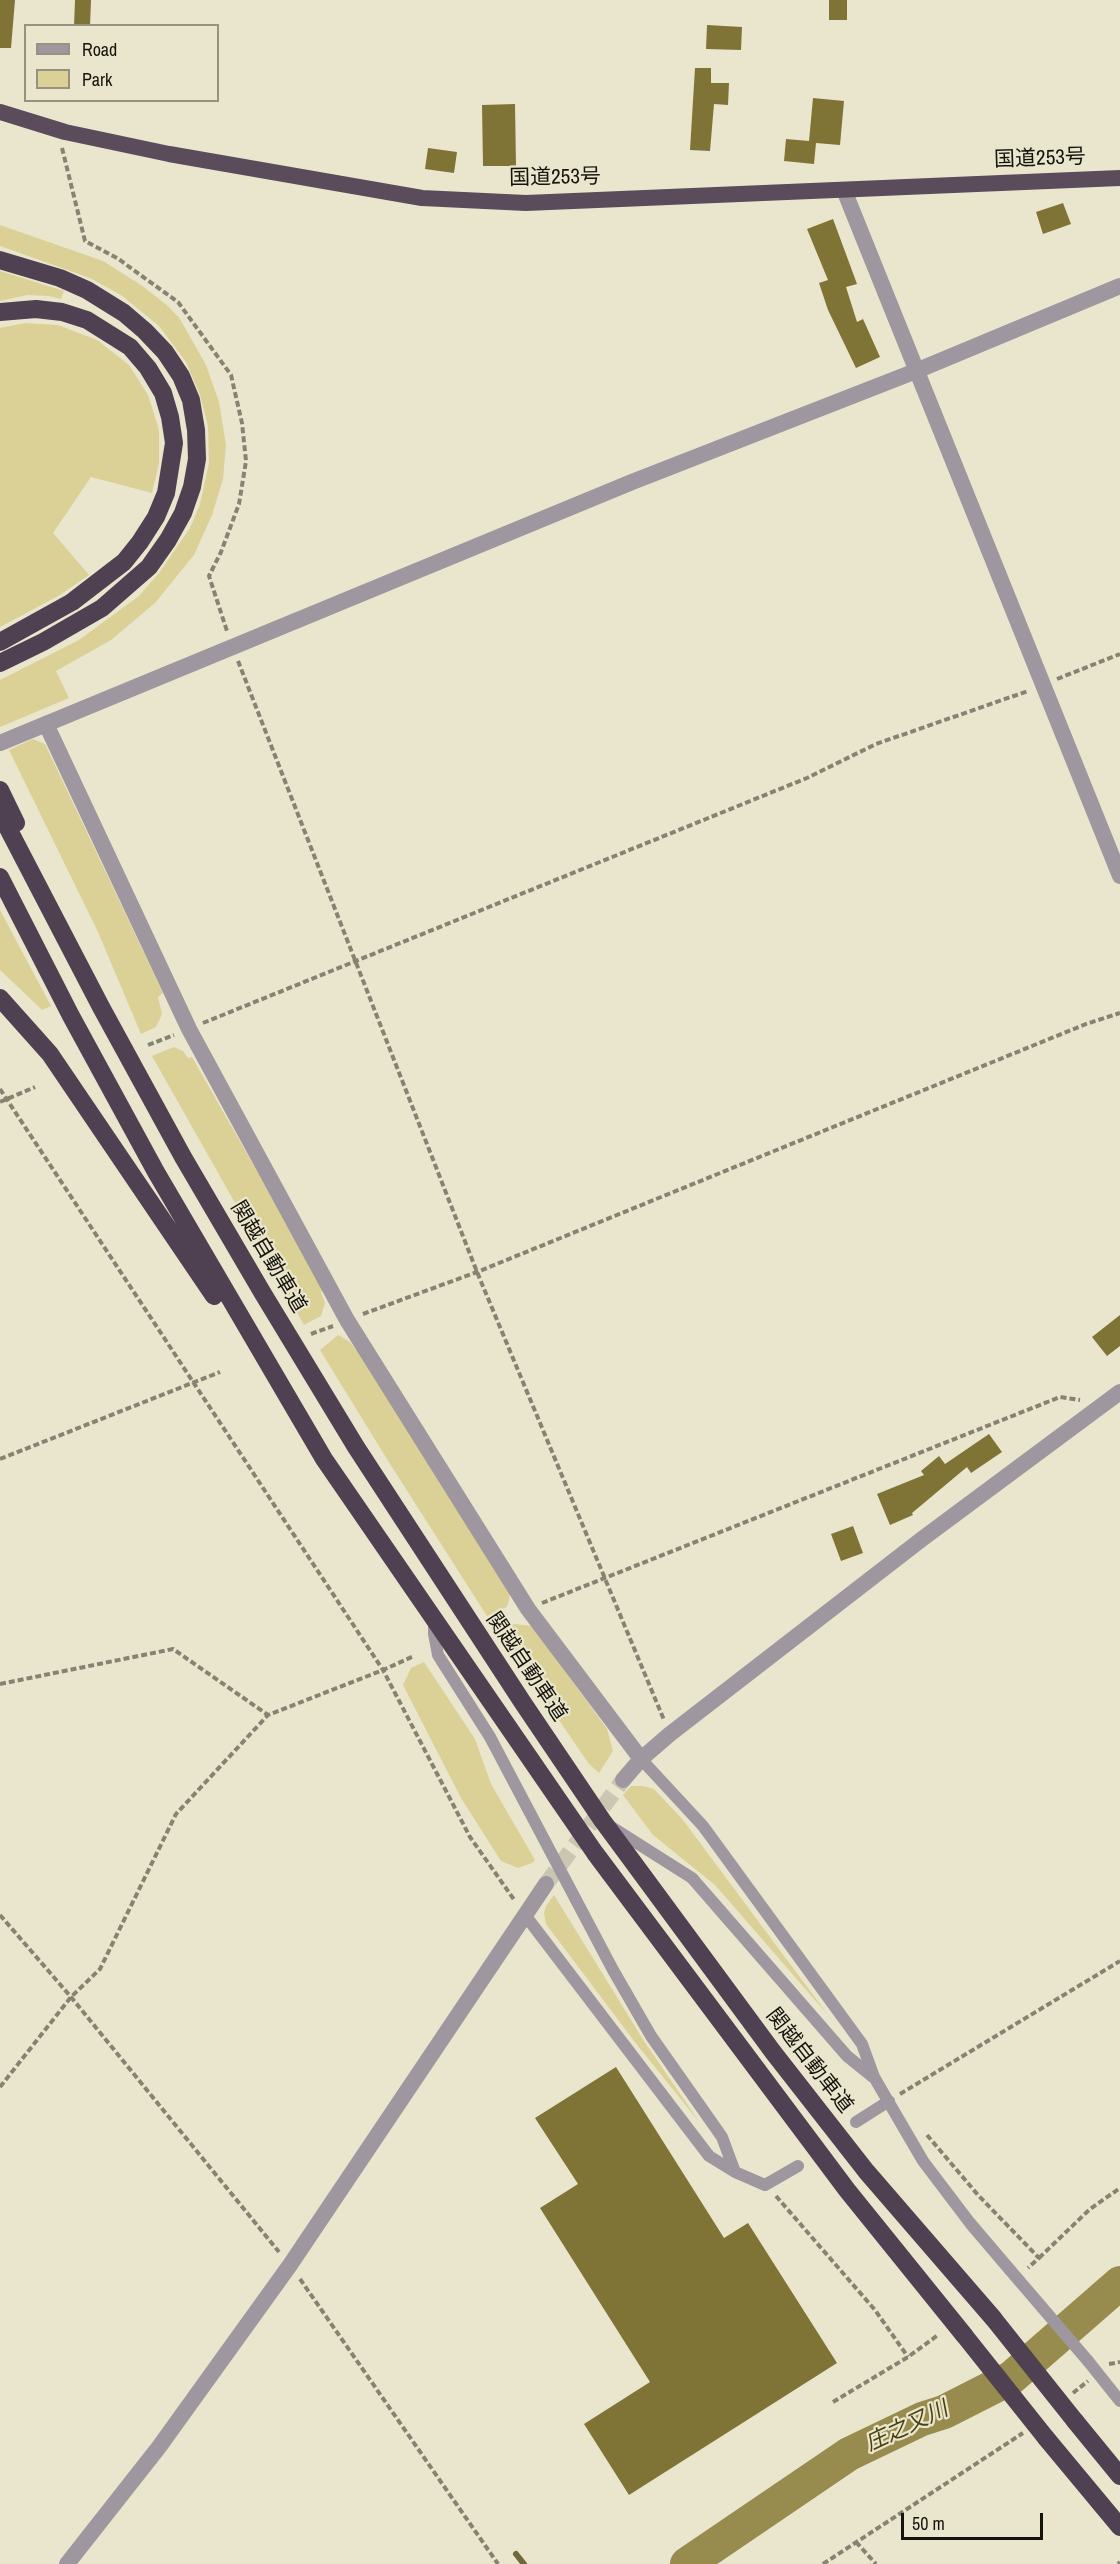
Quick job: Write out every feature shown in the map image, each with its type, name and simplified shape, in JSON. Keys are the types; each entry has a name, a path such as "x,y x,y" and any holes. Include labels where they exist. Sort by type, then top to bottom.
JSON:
{"highway":[{"name":"国道253号","path":"0,112 64,132 169,154 422,198 526,203 1120,178"},
{"path":"0,260 60,278 87,290 124,313 145,331 165,352 181,376 188,392 196,430 197,459 192,487 183,513 149,567 102,608 51,638 0,663"},
{"path":"0,312 36,309 62,312 87,320 130,347 148,368 163,393 174,443 166,493 150,526 124,562 104,580 72,602 0,642"},
{"path":"0,790 69,933 101,1007"},
{"name":"関越自動車道","path":"0,813 101,1007 183,1157 356,1447 516,1694 602,1820 773,2052 866,2171 993,2318 1120,2476"},
{"path":"0,877 71,1016 156,1172 324,1459"},
{"path":"0,998 50,1054 70,1082 324,1459 602,1862 847,2190 1120,2527"}],"street":[{"path":"844,190 1120,876"},
{"path":"0,743 80,708 661,470 916,371 1120,286"},
{"path":"46,724 189,1029 347,1320 528,1609 641,1759"},
{"path":"623,1780 641,1759 670,1734 922,1539 1120,1392"},
{"path":"67,2564 159,2447 290,2265 546,1884"}],"lane":[{"path":"434,1616 434,1634 438,1655 490,1737 651,2036 722,2137 735,2172"},
{"path":"641,1759 703,1826 862,2044 874,2078 923,2162 970,2223 1016,2271 1120,2401"},
{"path":"602,1820 692,1878 847,2056 874,2078"},
{"path":"525,1915 709,2156 735,2172 765,2185 798,2166"},
{"path":"856,2122 889,2101"}],"path":[{"path":"232,647 477,1272 670,1734"},
{"path":"148,1045 807,778 876,744 1043,685 1120,654"},
{"path":"364,1313 477,1272 1086,1024 1120,1013"},
{"path":"0,1102 35,1087"},
{"path":"0,1089 383,1670 470,1837 525,1915"},
{"path":"0,1459 220,1372"},
{"path":"528,1609 1060,1397 1104,1404"},
{"path":"0,1684 173,1649 268,1714"},
{"path":"0,2087 71,1997 100,1969 176,1814 268,1714 414,1656"},
{"path":"0,1916 71,1997 290,2265 498,2564"},
{"path":"889,2101 1120,1961"},
{"path":"925,2133 978,2195 1039,2258"},
{"path":"765,2185 875,2310 908,2357"},
{"path":"1016,2271 1039,2258 1090,2209 1120,2188"},
{"path":"834,2402 908,2357 938,2335"},
{"path":"1108,2364 1120,2362"},
{"path":"1072,2394 1089,2380"},
{"path":"823,2564 1029,2428"},
{"path":"856,2542 876,2564"}],"green space":[{"path":"0,225 103,261 141,285 168,306 180,319 206,365 219,402 226,445 223,479 212,515 194,555 155,603 111,640 56,671 69,698 0,727 0,680 79,640 139,596 159,573 190,528 200,504 209,463 208,426 200,395 186,362 159,326 121,295 90,278 0,246"},
{"path":"0,271 64,291 61,299 27,295 0,301"},
{"path":"25,323 58,325 97,340 129,365 148,395 159,430 159,463 152,493 91,477 53,533 89,575 60,595 0,627 0,328"},
{"path":"33,739 45,744 163,993 158,997 162,1014 156,1027 141,1034 98,932 9,750"},
{"path":"0,910 51,1006 42,1010 0,970"},
{"path":"174,1047 183,1051 188,1058 192,1057 324,1289 321,1292 325,1303 321,1316 304,1325 152,1056"},
{"path":"338,1335 350,1342 356,1350 360,1349 511,1591 507,1607 487,1616 390,1464 320,1350"},
{"path":"514,1624 532,1626 607,1729 613,1751 599,1773 589,1764 498,1631"},
{"path":"424,1662 475,1739 491,1784 535,1860 532,1863 518,1868 501,1861 461,1798 403,1685 411,1668"},
{"path":"631,1786 654,1789 683,1820 828,2015 715,1885 653,1835 623,1795"},
{"path":"554,1895 644,2041 700,2123 634,2041 546,1924 544,1913"}],"building":[{"path":"0,0 15,0 11,48 0,48"},
{"path":"75,0 91,0 90,24 74,24"},
{"path":"829,0 847,0 847,20 829,20"},
{"path":"707,25 742,27 741,50 706,49"},
{"path":"695,68 711,68 711,83 729,83 728,105 714,104 710,151 690,150"},
{"path":"813,98 844,101 840,145 816,143 814,164 784,161 786,139 809,141"},
{"path":"515,104 516,166 483,166 482,105"},
{"path":"428,148 457,152 454,173 425,169"},
{"path":"1063,203 1071,224 1043,234 1036,212"},
{"path":"833,219 857,284 846,287 857,322 863,319 880,357 856,368 828,310 819,283 828,280 807,229"},
{"path":"1120,1315 1120,1346 1107,1356 1092,1337"},
{"path":"989,1434 1002,1452 971,1473 967,1467 912,1513 913,1515 890,1525 877,1494 924,1475 921,1471 939,1456 945,1464"},
{"path":"853,1526 863,1553 841,1561 831,1534"},
{"path":"616,2067 724,2238 748,2223 837,2363 629,2495 584,2424 650,2382 540,2208 578,2184 535,2118"}],"waterway":[{"name":"庄之又川","path":"687,2564 849,2454 922,2419 944,2412 1011,2378 1120,2283"},
{"path":"516,2554 524,2564"}],"tunnel":[{"path":"546,1884 623,1780"}]}
